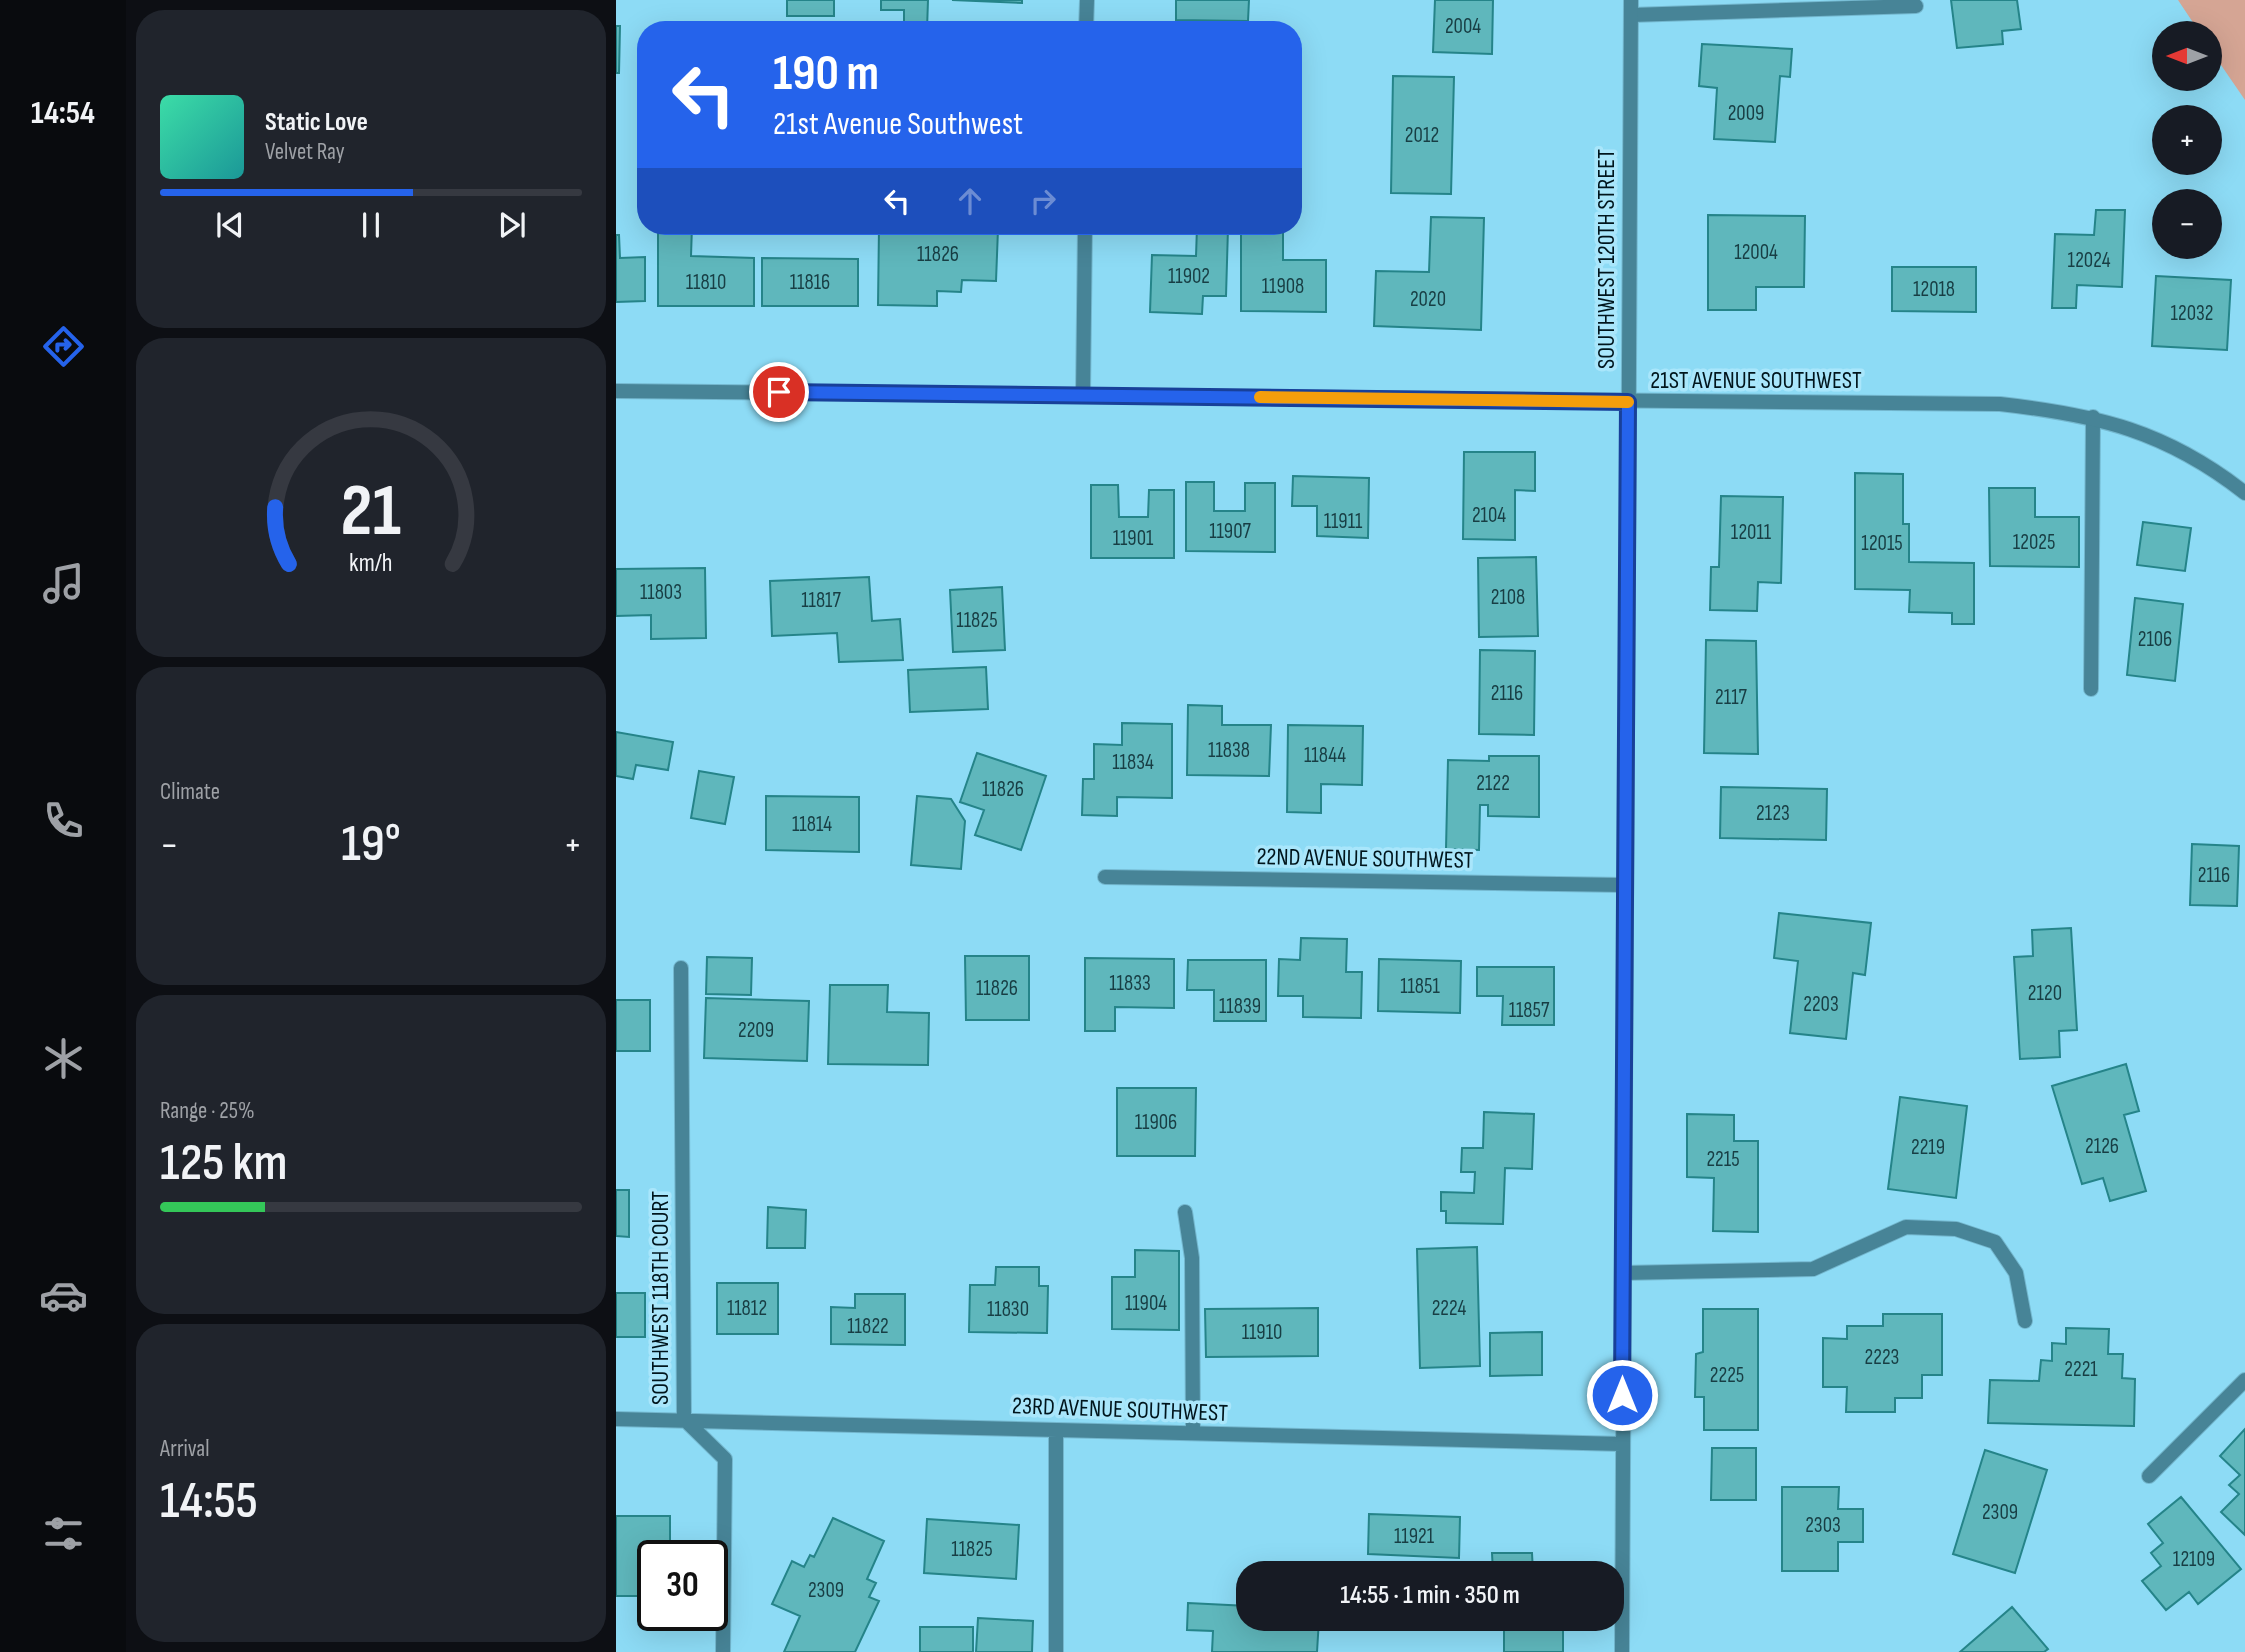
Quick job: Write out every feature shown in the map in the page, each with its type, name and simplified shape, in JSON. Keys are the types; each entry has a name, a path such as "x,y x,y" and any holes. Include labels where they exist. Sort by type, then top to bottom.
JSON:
{"street":[{"path":"1086,21 1087,0"},
{"path":"1631,7 1916,6"},
{"name":"SOUTHWEST 120TH STREET","path":"1622,1652 1624,885 1631,7"},
{"path":"1083,395 1085,235"},
{"name":"21ST AVENUE SOUTHWEST","path":"616,391 2000,404 2093,417 2127,426 2166,442 2245,493"},
{"path":"2091,688 2093,417"},
{"name":"22ND AVENUE SOUTHWEST","path":"1105,877 1624,885"},
{"name":"SOUTHWEST 118TH COURT","path":"681,968 684,1419 725,1459 723,1652"},
{"path":"1185,1212 1192,1258 1193,1433"},
{"path":"1622,1273 1813,1269 1906,1227 1956,1229 1995,1242 2017,1273 2025,1321"},
{"path":"2149,1476 2245,1380"},
{"name":"23RD AVENUE SOUTHWEST","path":"616,1419 1622,1444"},
{"path":"1056,1430 1056,1652"}],"shaded area":[{"path":"2178,0 2245,0 2245,100 2222,66 2222,21 2192,21"}],"building":[{"path":"787,0 834,0 834,16 787,16"},
{"path":"881,0 928,0 927,21 904,21 904,10 881,10"},
{"path":"952,0 1022,0 1022,3"},
{"path":"1176,0 1249,0 1248,21 1176,20"},
{"path":"1435,0 1493,0 1492,54 1433,52"},
{"path":"1951,0 2017,0 2021,29 2002,31 2003,44 1957,48"},
{"path":"616,26 620,26 619,73 616,73"},
{"path":"1702,44 1792,49 1790,77 1780,76 1775,142 1714,139 1717,88 1699,86"},
{"path":"1393,76 1454,77 1451,194 1391,193"},
{"path":"2096,210 2125,210 2122,287 2077,285 2076,308 2052,308 2055,234 2094,235"},
{"path":"1708,215 1805,216 1804,287 1756,287 1756,310 1708,310"},
{"path":"1431,217 1484,218 1481,330 1374,326 1376,271 1429,272"},
{"path":"616,235 619,235 620,258 645,257 645,301 616,302"},
{"path":"658,235 692,235 691,256 754,258 754,306 658,306"},
{"path":"879,235 998,235 996,281 962,280 961,292 937,291 937,306 878,305"},
{"path":"1197,235 1228,235 1226,296 1203,296 1202,314 1150,312 1152,255 1196,256"},
{"path":"1241,235 1283,235 1283,260 1326,260 1326,312 1241,311"},
{"path":"762,258 858,259 858,306 762,306"},
{"path":"1892,267 1976,267 1976,312 1892,311"},
{"path":"2156,276 2231,280 2227,350 2152,346"},
{"path":"1464,452 1535,452 1535,491 1515,490 1515,540 1463,539"},
{"path":"1855,473 1903,474 1903,524 1909,524 1909,562 1974,563 1974,624 1952,624 1952,613 1909,612 1910,590 1855,589"},
{"path":"1293,476 1369,478 1368,538 1317,536 1317,506 1292,506"},
{"path":"1186,482 1214,482 1214,511 1245,511 1245,483 1275,483 1275,552 1186,551"},
{"path":"1091,485 1118,485 1119,517 1148,517 1149,490 1174,490 1174,558 1091,558"},
{"path":"1989,488 2035,488 2035,517 2079,517 2079,567 1990,566"},
{"path":"1721,496 1783,497 1781,583 1758,582 1757,611 1710,610 1711,567 1719,567"},
{"path":"2143,522 2191,528 2185,571 2137,565"},
{"path":"1536,557 1538,636 1479,637 1478,558"},
{"path":"705,568 706,638 651,639 651,615 616,616 616,569"},
{"path":"869,577 872,621 900,619 903,660 839,662 837,633 772,636 770,581"},
{"path":"1002,587 1005,650 953,652 950,590"},
{"path":"2135,598 2183,604 2175,681 2127,675"},
{"path":"1706,640 1756,641 1758,754 1704,753"},
{"path":"1480,650 1535,651 1534,735 1479,734"},
{"path":"986,667 988,709 910,712 908,670"},
{"path":"1188,705 1222,706 1222,725 1271,725 1269,776 1187,775"},
{"path":"1122,723 1172,724 1172,798 1117,797 1117,816 1082,815 1083,779 1094,779 1094,744 1122,745"},
{"path":"1288,725 1363,726 1362,785 1321,784 1321,813 1287,812"},
{"path":"616,732 673,742 668,770 636,765 633,779 616,776"},
{"path":"977,753 1046,776 1021,850 975,835 984,810 960,802"},
{"path":"1489,756 1539,756 1539,817 1488,816 1488,805 1480,805 1479,850 1446,849 1448,760 1489,761"},
{"path":"699,771 734,777 725,824 691,818"},
{"path":"1721,787 1827,789 1826,840 1720,838"},
{"path":"766,796 859,797 859,852 766,850"},
{"path":"917,796 951,799 965,821 961,869 911,865"},
{"path":"2192,844 2239,846 2237,906 2190,905"},
{"path":"1779,913 1871,923 1865,975 1853,973 1846,1039 1790,1033 1798,961 1774,958"},
{"path":"2071,928 2077,1030 2059,1031 2060,1057 2020,1059 2014,957 2033,956 2032,930"},
{"path":"1301,938 1347,939 1346,972 1362,972 1361,1018 1303,1017 1303,996 1278,996 1279,959 1300,960"},
{"path":"965,956 1029,956 1029,1020 966,1020"},
{"path":"707,957 752,958 751,995 706,994"},
{"path":"1085,958 1174,959 1174,1008 1115,1007 1115,1031 1085,1031"},
{"path":"1379,959 1461,961 1460,1013 1378,1011"},
{"path":"1188,960 1266,960 1266,1021 1214,1021 1214,990 1187,990"},
{"path":"1477,967 1554,967 1554,1025 1502,1025 1503,996 1477,996"},
{"path":"830,985 888,985 887,1012 929,1013 928,1065 828,1064"},
{"path":"706,998 809,1001 807,1061 704,1058"},
{"path":"616,1000 650,1000 650,1051 616,1051"},
{"path":"2126,1064 2139,1111 2124,1115 2146,1191 2110,1201 2103,1178 2082,1184 2052,1086"},
{"path":"1117,1088 1196,1088 1195,1156 1117,1156"},
{"path":"1900,1097 1967,1106 1956,1198 1888,1189"},
{"path":"1484,1112 1534,1114 1532,1169 1505,1168 1503,1224 1446,1223 1446,1211 1441,1211 1441,1192 1474,1193 1475,1172 1461,1172 1462,1148 1483,1148"},
{"path":"1687,1114 1734,1115 1734,1141 1758,1141 1758,1232 1713,1231 1714,1178 1687,1177"},
{"path":"616,1190 629,1190 629,1237 616,1236"},
{"path":"768,1207 806,1210 805,1248 767,1248"},
{"path":"1477,1247 1480,1366 1420,1368 1417,1249"},
{"path":"1135,1250 1179,1251 1179,1330 1112,1329 1112,1277 1135,1277"},
{"path":"996,1267 1039,1267 1039,1286 1048,1286 1047,1333 969,1332 970,1285 995,1285"},
{"path":"717,1283 778,1283 778,1334 717,1334"},
{"path":"616,1293 645,1293 645,1337 616,1337"},
{"path":"855,1294 905,1294 905,1345 831,1344 831,1307 855,1308"},
{"path":"1318,1308 1318,1356 1206,1357 1205,1309"},
{"path":"1703,1309 1758,1309 1758,1430 1704,1430 1704,1397 1695,1397 1696,1354 1703,1352"},
{"path":"1883,1314 1942,1314 1942,1375 1922,1375 1922,1398 1895,1398 1895,1412 1846,1412 1847,1387 1823,1387 1823,1338 1847,1339 1847,1326 1883,1326"},
{"path":"2066,1328 2109,1329 2108,1354 2123,1354 2122,1378 2135,1379 2134,1426 1988,1423 1990,1380 2039,1381 2041,1360 2052,1361 2052,1343 2066,1344"},
{"path":"1542,1332 1542,1375 1490,1376 1490,1333"},
{"path":"2245,1429 2245,1535 2221,1512 2239,1494 2229,1485 2240,1475 2220,1456"},
{"path":"1712,1448 1756,1448 1756,1500 1711,1500"},
{"path":"1985,1450 2047,1470 2015,1573 1953,1554"},
{"path":"1782,1487 1839,1487 1838,1509 1863,1509 1863,1542 1838,1542 1838,1571 1782,1571"},
{"path":"2181,1497 2241,1569 2198,1604 2189,1592 2166,1610 2142,1581 2161,1566 2151,1553 2163,1543 2148,1524"},
{"path":"1369,1514 1460,1517 1459,1558 1368,1554"},
{"path":"616,1516 670,1516 670,1540 637,1540 637,1596 616,1596"},
{"path":"833,1518 884,1541 867,1579 876,1583 869,1597 879,1601 855,1652 784,1652 800,1616 772,1604 792,1561 804,1567 810,1555 814,1557"},
{"path":"927,1519 1019,1525 1016,1579 924,1573"},
{"path":"1492,1553 1532,1553 1532,1561 1492,1561"},
{"path":"1188,1603 1236,1605 1236,1631 1318,1631 1317,1652 1212,1652 1213,1631 1187,1630"},
{"path":"2012,1607 2048,1649 2044,1652 1960,1652"},
{"path":"978,1618 1033,1621 1032,1652 976,1652"},
{"path":"920,1627 973,1627 973,1652 920,1652"},
{"path":"1504,1631 1563,1631 1563,1652 1504,1652"}],"slow traffic":[{"path":"1260,397 1628,402"}],"route":[{"path":"779,392 1628,402 1622,1395"}]}
